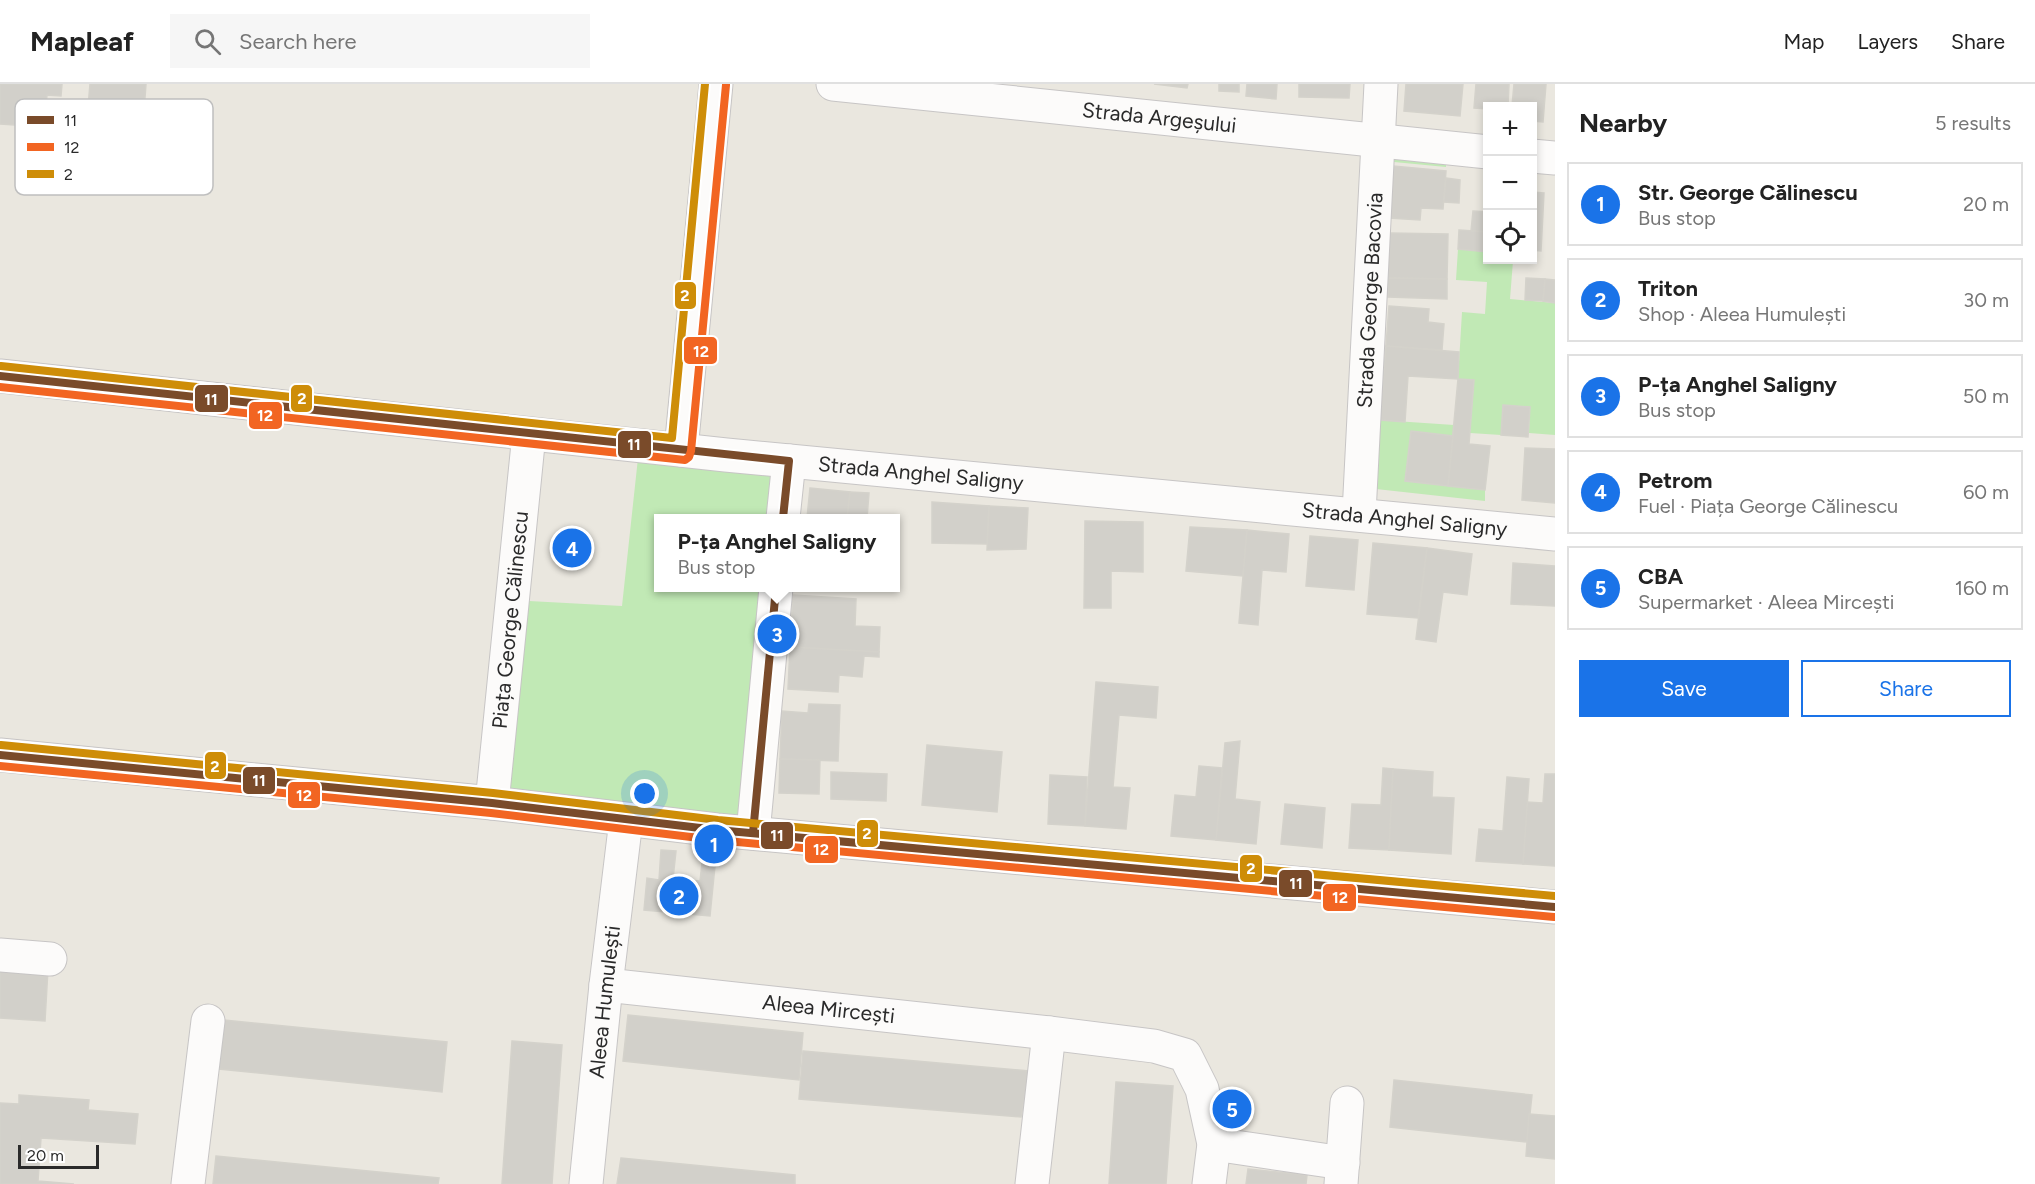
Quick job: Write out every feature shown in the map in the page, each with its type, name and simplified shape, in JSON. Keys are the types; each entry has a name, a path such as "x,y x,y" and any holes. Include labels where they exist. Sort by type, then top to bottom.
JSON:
{"street":[{"path":"681,450 716,84"},
{"name":"Strada Argeșului","path":"832,84 1483,152"},
{"name":"Strada George Bacovia","path":"1359,514 1381,84"},
{"path":"1537,156 1555,158"},
{"name":"Strada Anghel Saligny","path":"0,376 529,435 1555,534"},
{"name":"Piața George Călinescu","path":"492,803 529,435"},
{"path":"784,514 789,461"},
{"path":"753,833 776,592"},
{"path":"0,755 492,803 753,833 1555,907"},
{"name":"Aleea Humulești","path":"586,1184 606,985 626,820"},
{"path":"0,955 50,959"},
{"name":"Aleea Mircești","path":"606,985 1049,1033 1154,1046 1185,1055 1202,1089 1214,1144 1209,1184"},
{"path":"188,1184 208,1021"},
{"path":"1032,1184 1049,1033"},
{"path":"1214,1144 1342,1174 1347,1103"}],"green space":[{"path":"1394,157 1446,163 1446,167 1394,162"},
{"path":"1458,249 1483,252 1483,264 1513,264 1510,299 1555,303 1555,435 1529,433 1530,407 1503,405 1501,435 1470,433 1474,381 1458,379 1462,312 1485,314 1487,282 1456,280"},
{"path":"1380,420 1454,425 1453,436 1411,431 1405,480 1485,490 1485,501 1376,489"},
{"path":"638,458 782,474 778,514 654,514 654,592 770,592 746,822 505,794 529,601 622,606"}],"building":[{"path":"0,84 62,84 61,96 47,95 47,99 15,99 15,125 0,124"},
{"path":"90,84 146,84 145,99 89,99"},
{"path":"1154,84 1188,84 1187,88"},
{"path":"1219,84 1239,84 1239,92 1219,91"},
{"path":"1247,84 1277,84 1276,99 1246,96"},
{"path":"1299,84 1350,84 1349,98 1299,97"},
{"path":"1406,84 1463,84 1460,116 1404,111"},
{"path":"1476,84 1509,84 1508,102 1483,102 1483,109 1474,108"},
{"path":"1514,84 1546,84 1543,122 1537,121 1537,102 1512,102"},
{"path":"1393,166 1446,171 1443,209 1421,208 1420,220 1389,218"},
{"path":"1446,178 1460,180 1459,203 1444,202"},
{"path":"1537,192 1544,193 1541,251 1537,251"},
{"path":"1473,211 1483,212 1483,232 1471,231"},
{"path":"1459,230 1483,232 1483,252 1458,249"},
{"path":"1389,233 1448,234 1447,279 1388,278"},
{"path":"1388,278 1447,279 1447,299 1388,297"},
{"path":"1526,278 1545,279 1543,301 1525,300"},
{"path":"1545,279 1555,280 1555,303 1543,301"},
{"path":"1389,306 1429,309 1428,322 1444,324 1442,350 1386,346"},
{"path":"1386,346 1459,352 1458,379 1408,376 1405,422 1380,420"},
{"path":"1458,379 1474,380 1469,444 1490,446 1485,490 1448,486"},
{"path":"1503,405 1530,407 1528,437 1501,435"},
{"path":"1411,431 1453,436 1448,486 1405,481"},
{"path":"1525,448 1555,449 1555,503 1522,500"},
{"path":"810,488 850,492 847,514 807,514"},
{"path":"850,492 869,493 867,514 847,514"},
{"path":"932,502 989,506 987,544 932,543"},
{"path":"989,506 1028,508 1026,549 987,550"},
{"path":"1085,521 1143,522 1143,572 1111,571 1111,608 1084,608"},
{"path":"1190,527 1247,530 1243,576 1186,571"},
{"path":"1247,530 1289,534 1286,572 1262,570 1258,625 1239,623"},
{"path":"1310,536 1358,540 1354,590 1306,586"},
{"path":"1373,543 1427,548 1418,618 1367,614"},
{"path":"1427,548 1472,554 1467,595 1443,592 1436,642 1416,639"},
{"path":"1513,563 1555,566 1555,606 1511,604"},
{"path":"793,595 856,599 855,626 880,627 879,652 790,647"},
{"path":"790,647 879,652 879,657 864,656 862,677 839,675 838,692 788,689"},
{"path":"1096,682 1158,687 1156,718 1119,715 1113,787 1130,788 1126,829 1085,826"},
{"path":"809,704 840,705 838,761 780,759 782,711 808,713"},
{"path":"1240,741 1235,799 1260,802 1256,844 1216,840 1225,743"},
{"path":"927,745 1002,752 997,812 922,805"},
{"path":"780,759 820,760 819,794 779,793"},
{"path":"1199,766 1222,768 1216,840 1171,836 1175,795 1196,797"},
{"path":"1383,768 1393,769 1389,850 1349,848 1352,804 1381,805"},
{"path":"1393,769 1433,772 1432,797 1454,798 1451,854 1389,850"},
{"path":"831,772 887,774 886,801 831,799"},
{"path":"1545,774 1555,774 1555,866 1523,864 1527,802 1543,803"},
{"path":"1050,775 1087,777 1085,826 1048,824"},
{"path":"1507,777 1529,779 1523,864 1476,861 1479,829 1503,831"},
{"path":"1285,804 1325,808 1322,848 1281,844"},
{"path":"661,850 676,851 673,879 700,881 703,854 716,856 710,916 644,910 647,878 659,880"},
{"path":"0,966 48,969 45,1021 0,1018"},
{"path":"628,1015 803,1033 799,1080 623,1061"},
{"path":"224,1020 447,1042 442,1092 219,1069"},
{"path":"512,1041 562,1045 552,1184 502,1184"},
{"path":"803,1051 1029,1071 1021,1117 799,1099"},
{"path":"1394,1080 1532,1095 1527,1142 1390,1127"},
{"path":"1116,1082 1173,1086 1166,1184 1109,1184"},
{"path":"19,1095 89,1100 88,1110 138,1114 135,1144 41,1138 38,1181 74,1184 0,1184 0,1103 19,1104"},
{"path":"1529,1114 1555,1116 1555,1159 1526,1156"},
{"path":"216,1156 439,1178 438,1184 213,1184"},
{"path":"621,1158 795,1175 795,1184 617,1184"},
{"path":"1248,1169 1307,1175 1306,1184 1246,1184"}],"transit line":[{"name":"2","path":"1,366 672,438 705,84"},
{"name":"12","path":"0,387 685,460 691,451 726,85"},
{"name":"11","path":"0,376 789,461 783,514"},
{"name":"11","path":"753,833 776,592"},
{"name":"2","path":"1,745 493,793 718,820 1555,896"},
{"name":"11","path":"0,755 492,803 717,830 1555,907"},
{"name":"12","path":"0,766 491,813 716,840 1554,917"}],"place":[{"name":"Petrom","path":"572,548"},
{"name":"P-ța Anghel Saligny","path":"777,634"},
{"name":"Str. George Călinescu","path":"714,844"},
{"name":"Triton","path":"679,896"},
{"name":"CBA","path":"1232,1109"}]}
